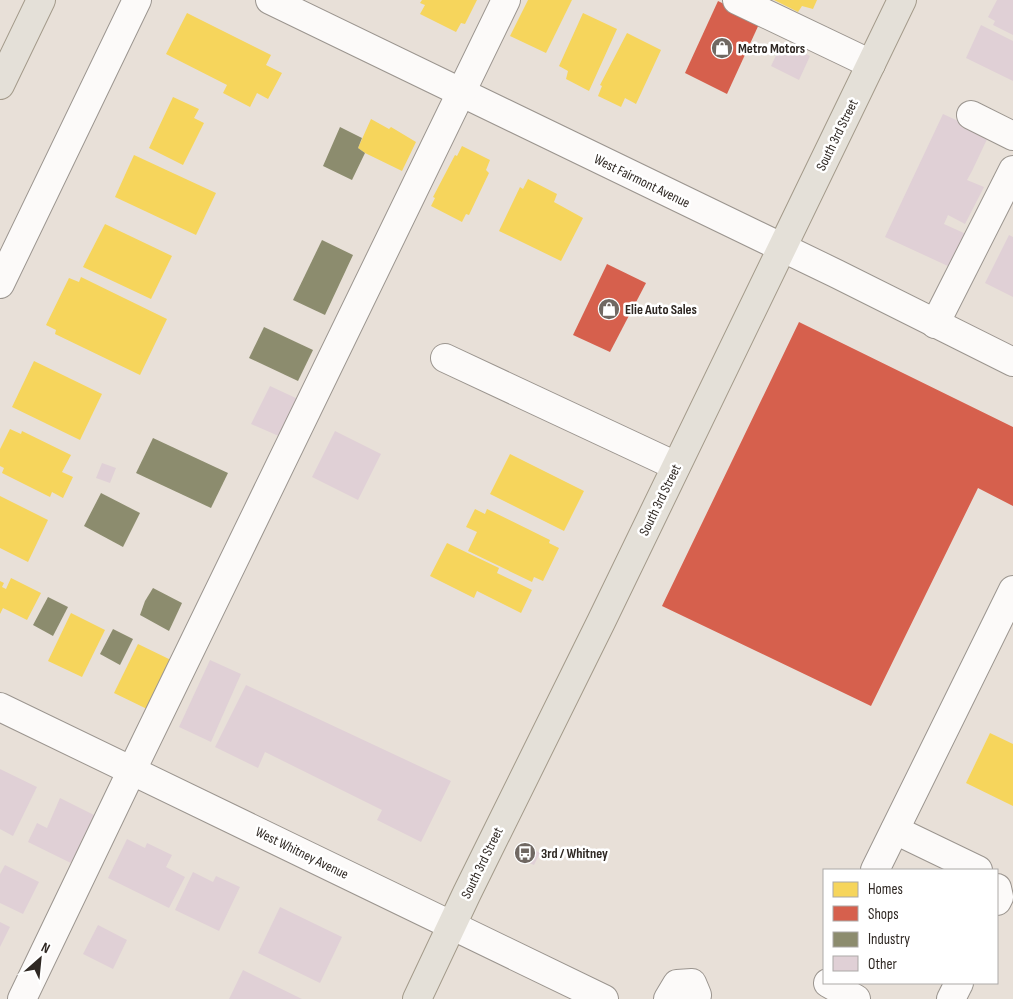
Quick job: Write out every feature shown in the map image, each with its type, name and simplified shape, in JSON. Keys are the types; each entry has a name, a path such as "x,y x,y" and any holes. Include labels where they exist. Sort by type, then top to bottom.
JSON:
{"main road":[{"path":"0,85 41,0"},
{"name":"South 3rd Street","path":"417,999 902,0"}],"street":[{"path":"0,284 137,0"},
{"name":"West Fairmont Avenue","path":"270,0 1013,362"},
{"path":"22,999 506,0"},
{"path":"737,0 871,64"},
{"path":"970,115 1013,136"},
{"path":"936,324 1013,170"},
{"path":"445,358 676,466"},
{"path":"876,869 1013,590"},
{"name":"West Whitney Avenue","path":"0,707 604,999"},
{"path":"895,830 976,869"},
{"path":"668,999 677,984 692,983 697,995 696,999"},
{"path":"824,984 856,999"},
{"path":"951,999 958,984"}],"building: Homes":[{"path":"422,0 477,0 465,24 461,23 456,32 420,14 425,5 420,3"},
{"path":"528,0 572,0 546,53 510,36"},
{"path":"774,0 817,0 813,9 802,6 798,12"},
{"path":"187,13 271,55 266,65 282,73 268,99 257,93 250,107 223,93 227,85 166,54"},
{"path":"583,13 617,29 589,91 566,79 568,71 559,66"},
{"path":"627,33 661,50 636,104 625,98 621,107 598,96 602,86 600,85"},
{"path":"173,97 199,109 194,118 204,123 183,165 149,148"},
{"path":"371,119 389,129 391,127 416,142 402,171 358,148"},
{"path":"462,146 490,160 486,170 489,173 469,215 466,214 462,222 431,206 435,198 433,197 455,155 457,156"},
{"path":"134,155 216,193 196,235 115,197"},
{"path":"528,179 557,194 554,202 583,218 561,261 499,231 520,187 523,189"},
{"path":"105,224 172,256 151,299 83,267"},
{"path":"81,277 167,319 140,375 55,334 56,330 46,325 69,278 79,282"},
{"path":"34,361 102,394 80,440 12,407"},
{"path":"10,429 21,434 22,431 71,455 62,472 73,477 63,498 52,492 50,497 2,473 4,468 0,466 0,449"},
{"path":"510,454 584,491 564,531 490,494"},
{"path":"0,496 48,520 28,562 0,548"},
{"path":"475,509 485,514 487,509 550,540 549,543 559,548 543,581 534,577 532,582 468,551 477,532 466,527"},
{"path":"447,543 499,568 497,573 532,590 521,613 477,591 474,598 430,576"},
{"path":"11,578 41,593 27,620 3,608 0,614 0,581 4,583 2,587 6,589"},
{"path":"71,613 105,630 82,677 48,661"},
{"path":"138,644 171,660 147,709 114,693"},
{"path":"990,733 1013,744 1013,806 966,783"}],"building: Shops":[{"name":"Metro Motors","path":"718,1 760,22 727,94 685,73"},
{"name":"Elie Auto Sales","path":"607,264 646,283 610,352 573,335"},
{"path":"799,322 1013,427 1013,506 978,488 871,706 662,606"}],"building: Industry":[{"path":"340,127 362,138 358,148 365,153 352,180 323,166"},
{"path":"322,240 353,255 325,315 293,300"},
{"path":"264,327 313,350 298,381 249,358"},
{"path":"153,438 228,473 211,508 136,473"},
{"path":"101,493 140,513 123,547 84,526"},
{"path":"153,588 182,603 169,631 140,615 145,601"},
{"path":"48,597 68,607 53,636 33,625"},
{"path":"113,629 133,639 120,665 100,654"}],"building: Other":[{"path":"997,0 1013,0 1013,35 993,25 995,21 988,17"},
{"path":"981,25 1013,41 1013,81 966,58"},
{"path":"782,43 810,56 799,80 771,66"},
{"path":"943,114 989,135 967,180 984,187 965,224 948,215 944,224 966,234 950,267 885,237"},
{"path":"1009,235 1013,237 1013,297 985,283"},
{"path":"270,386 300,400 281,437 251,424"},
{"path":"335,431 381,454 358,500 312,477"},
{"path":"102,463 116,468 110,483 96,478"},
{"path":"210,660 241,674 211,742 179,727"},
{"path":"246,685 451,781 421,842 377,820 382,810 265,752 258,768 215,747"},
{"path":"0,769 37,787 13,836 0,829"},
{"path":"60,798 102,819 79,867 28,842 37,823 47,828"},
{"path":"127,839 145,848 147,843 172,855 166,867 185,877 169,908 108,878"},
{"path":"533,849 540,853 534,865 527,862"},
{"path":"5,865 39,882 23,914 0,903 0,874"},
{"path":"193,872 213,882 216,876 240,887 219,931 175,910"},
{"path":"280,907 342,937 320,983 258,953"},
{"path":"0,922 10,927 0,947"},
{"path":"98,925 127,940 113,969 83,954"},
{"path":"243,970 302,999 229,999"}],"place":[{"name":"Metro Motors","path":"722,48"},
{"name":"Elie Auto Sales","path":"609,309"},
{"name":"3rd / Whitney","path":"525,853"}]}
